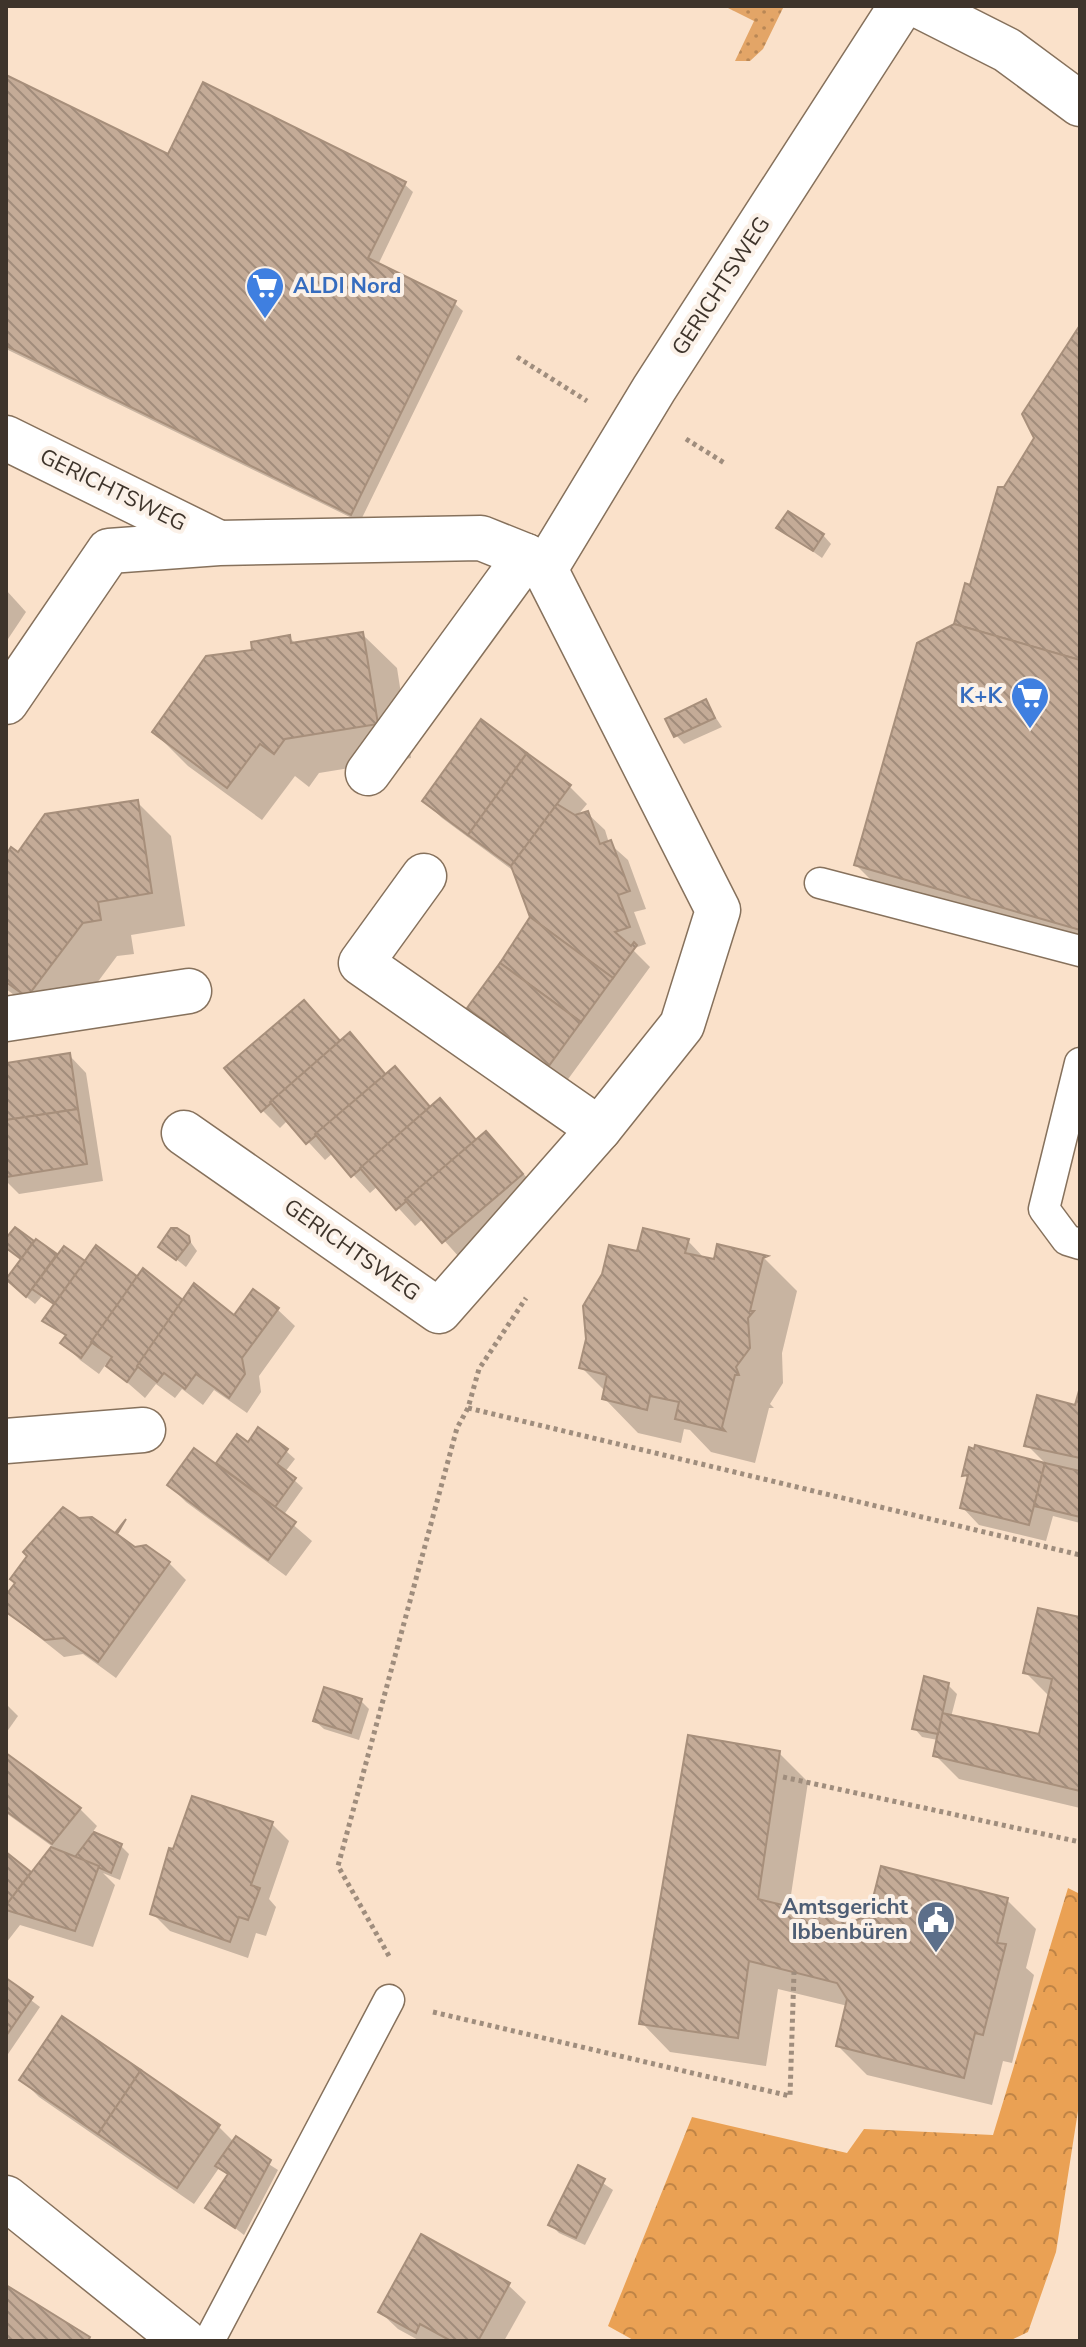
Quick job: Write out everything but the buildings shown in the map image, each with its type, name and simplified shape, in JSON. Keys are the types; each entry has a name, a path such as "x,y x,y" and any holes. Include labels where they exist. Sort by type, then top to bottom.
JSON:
{"street":[{"name":"GERICHTSWEG","path":"368,773 535,562 632,428 901,6"},
{"path":"920,6 1007,50 1080,104"},
{"name":"GERICHTSWEG","path":"6,438 219,543"},
{"name":"GERICHTSWEG","path":"6,702 109,551 219,543 481,538 535,562 718,910 682,1025 599,1129 439,1311 184,1133"},
{"path":"424,876 361,963 599,1129"},
{"path":"6,1019 189,991"},
{"path":"6,1441 143,1430"},
{"path":"6,2198 166,2335"}],"lane":[{"path":"820,883 1080,951"},
{"path":"1080,1063 1044,1209 1067,1240 1080,1244"},
{"path":"209,2341 389,2000"}],"path":[{"path":"517,357 632,428"},
{"path":"534,1286 479,1369 468,1408 457,1428 338,1866 389,1953 389,2000 573,2047 790,2096 794,1972"},
{"path":"468,1408 1080,1555"},
{"path":"783,1777 1080,1842"}],"shaded area":[{"path":"724,6 784,6 763,49 750,61 735,61 754,21"}],"green space":[{"path":"1068,1888 1080,1894 1080,2098 1056,2252 1028,2332 1009,2341 635,2341 608,2326 692,2117 847,2153 864,2129 993,2135"}],"place":[{"name":"ALDI Nord","path":"265,320"},
{"name":"K+K","path":"1030,730"},
{"name":"Amtsgericht Ibbenbüren","path":"936,1954"}]}
